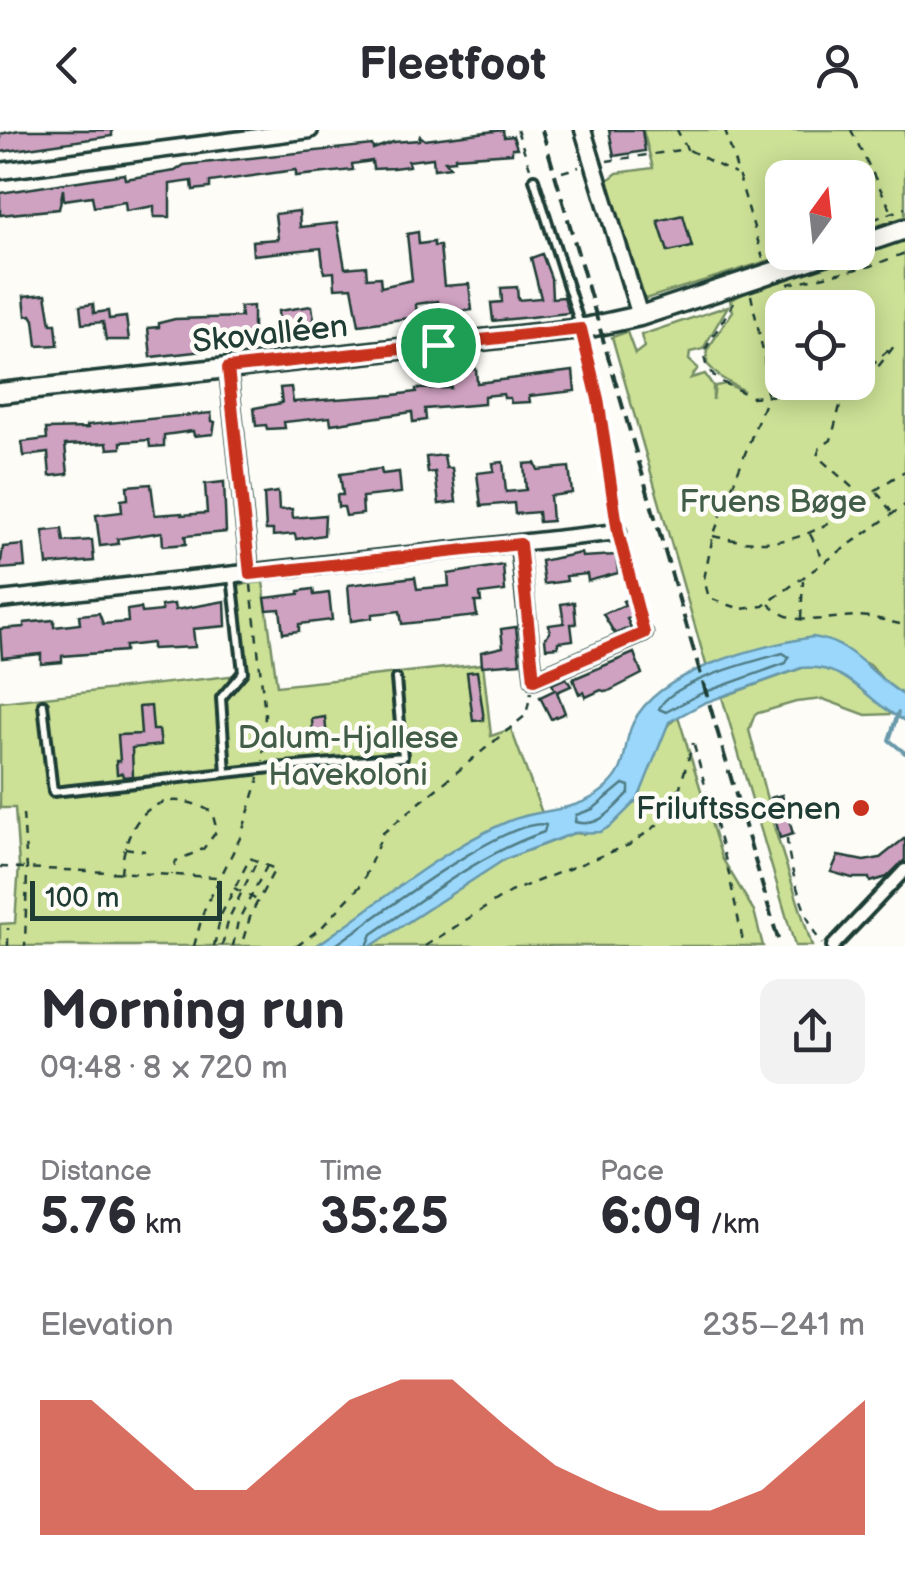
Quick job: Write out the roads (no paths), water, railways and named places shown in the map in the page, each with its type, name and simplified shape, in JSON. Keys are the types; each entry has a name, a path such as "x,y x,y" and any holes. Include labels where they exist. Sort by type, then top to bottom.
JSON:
{"street":[{"path":"0,172 310,130"},
{"path":"582,130 640,316"},
{"path":"875,239 903,230"},
{"name":"Skovalléen","path":"0,393 581,329 640,316 748,280 774,280 795,270"},
{"path":"228,368 250,574"},
{"path":"0,600 618,532"},
{"path":"520,544 534,680 644,633"},
{"path":"833,946 904,872"}],"lane":[{"path":"534,179 581,329"},
{"path":"226,773 221,698 243,672 232,575"},
{"path":"42,704 53,792 262,768 403,757 396,679"}],"water":[{"path":"813,637 852,653 905,696 905,721 845,678 818,668 801,668 704,703 669,722 638,799 611,826 600,832 574,833 505,859 371,946 316,946 434,862 484,833 521,817 581,803 602,791 622,766 633,723 664,688 739,654"}],"waterway":[{"path":"898,713 889,740 905,753"}],"railway":[{"path":"542,130 780,946"}],"place":[{"name":"Friluftsscenen","path":"861,808"}],"park label":[{"name":"Fruens Bøge","path":"773,501"},
{"name":"Dalum-Hjallese Havekoloni","path":"348,756"}]}
